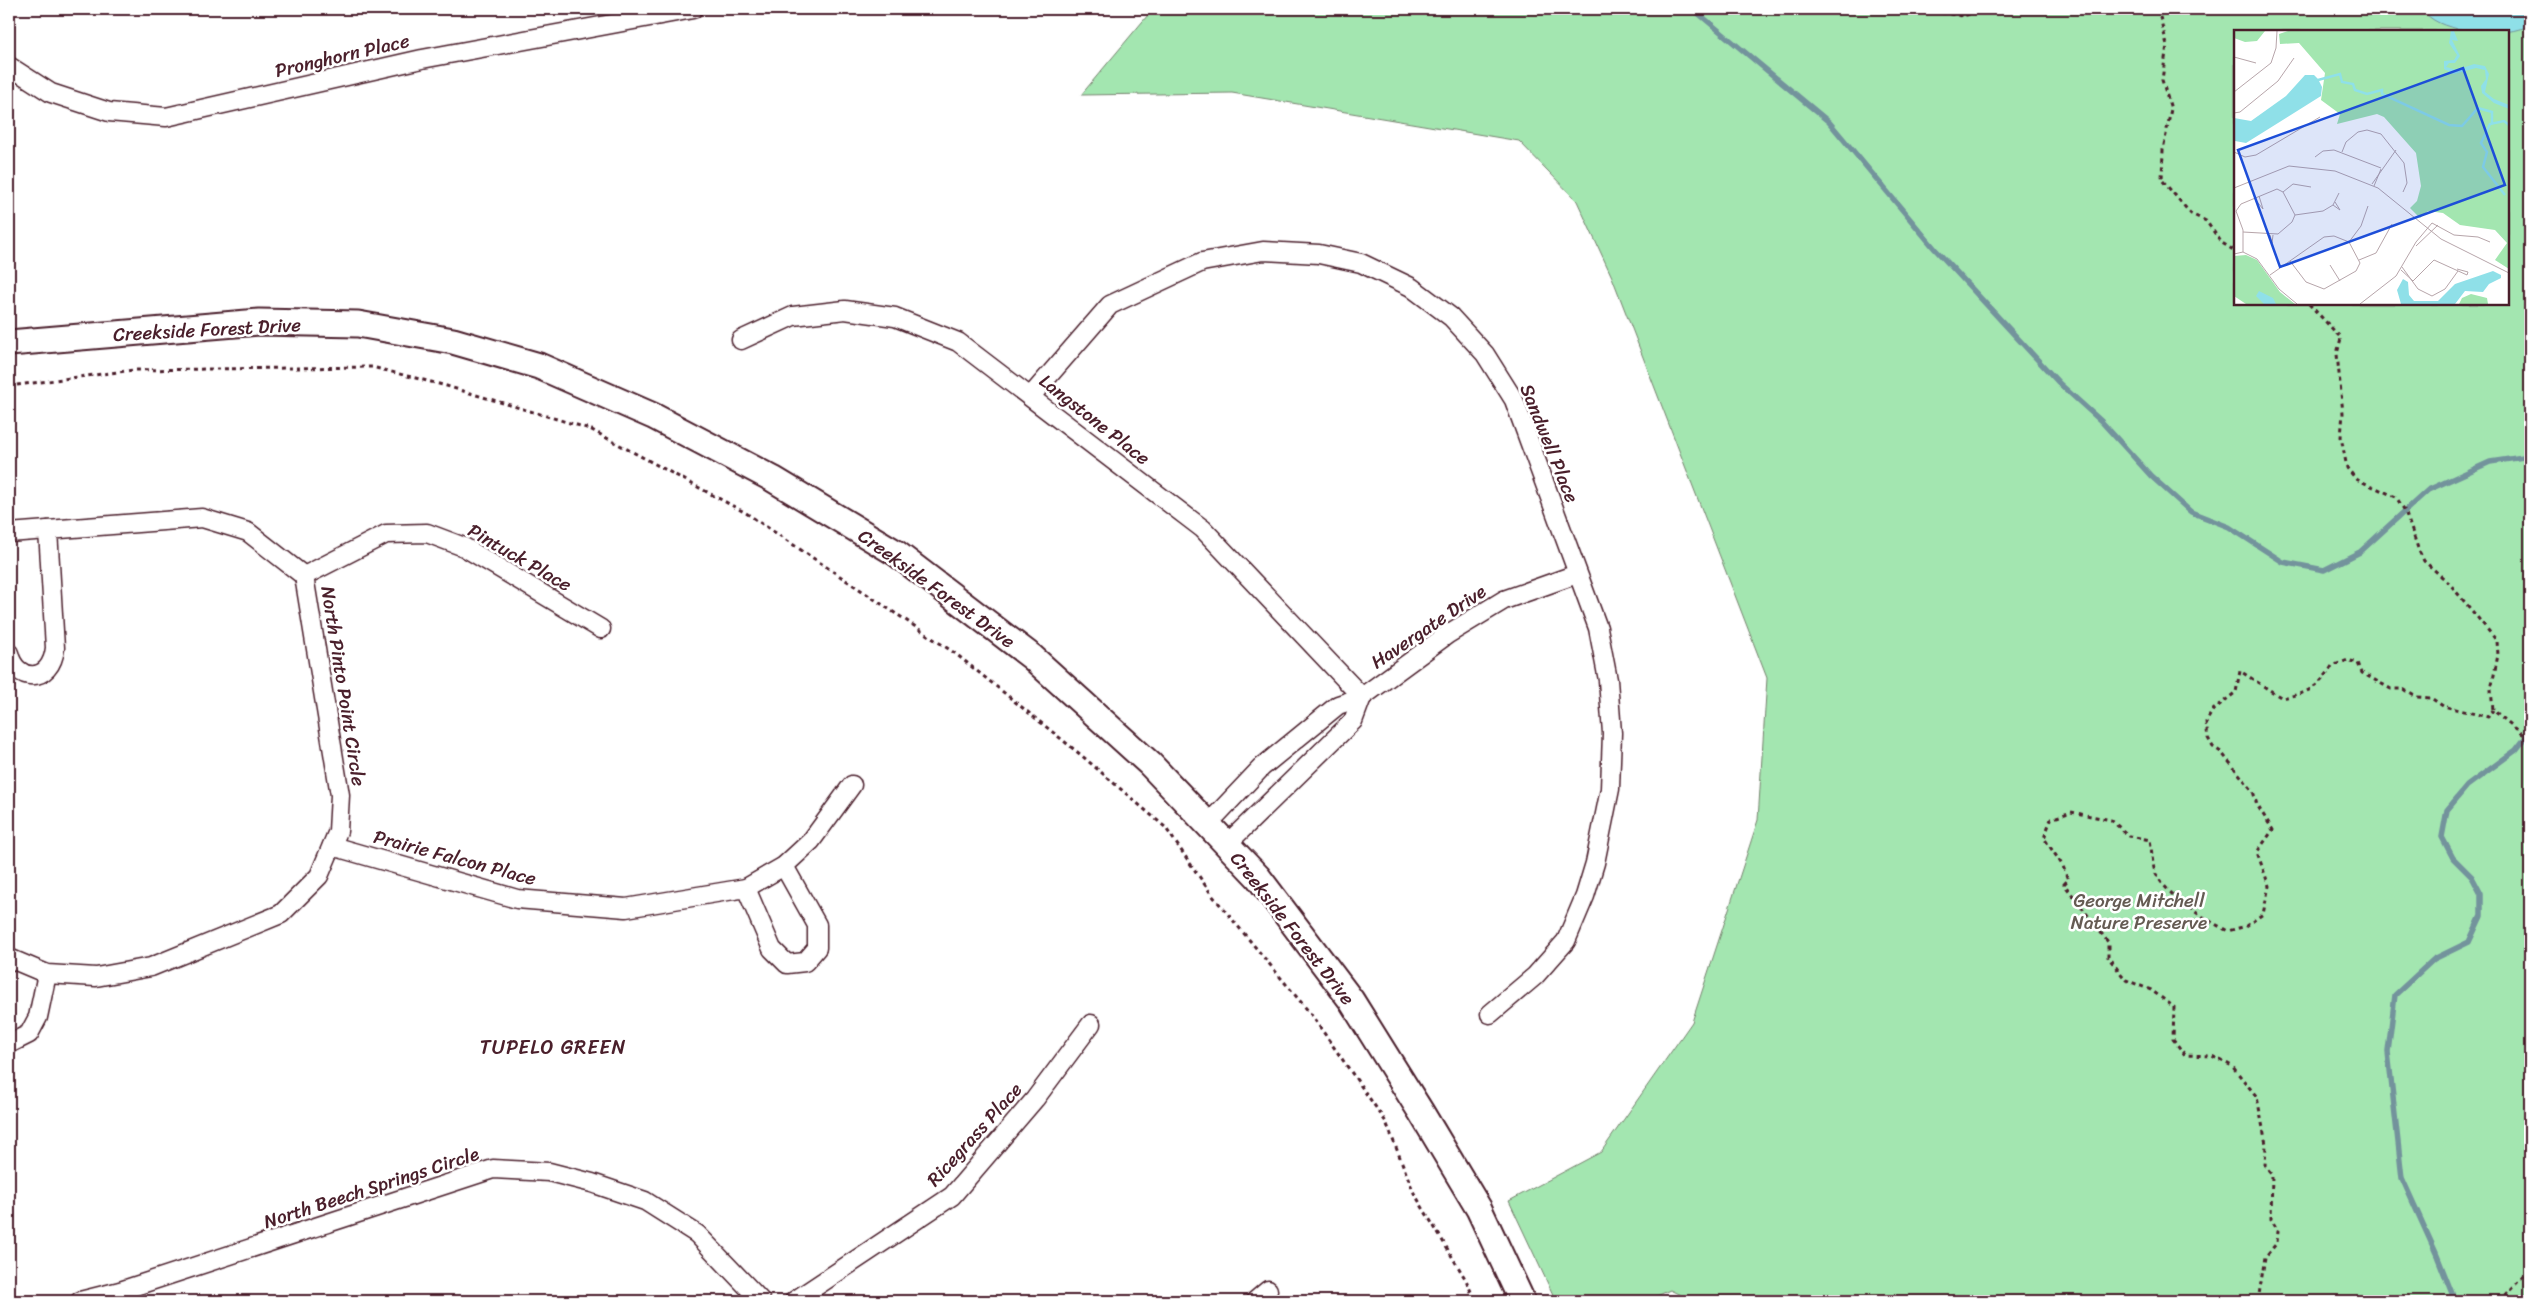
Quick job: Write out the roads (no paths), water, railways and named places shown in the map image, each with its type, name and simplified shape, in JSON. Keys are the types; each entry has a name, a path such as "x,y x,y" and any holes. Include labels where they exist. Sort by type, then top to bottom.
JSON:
{"main road":[{"name":"Creekside Forest Drive","path":"9,343 259,322 358,324 452,341 540,366 679,429 773,478 896,553 1032,657 1150,764 1258,877 1351,1000 1479,1209 1522,1301"}],"street":[{"name":"Pronghorn Place","path":"9,66 51,93 109,112 166,116 422,59 693,9"},
{"name":"Sandwell Place","path":"1031,396 1110,304 1202,262 1263,251 1319,254 1361,263 1411,287 1452,317 1485,354 1514,400 1598,628 1608,680 1612,733 1610,789 1595,863 1585,896 1566,941 1536,976 1490,1014"},
{"name":"Langstone Place","path":"742,340 793,316 845,310 895,317 958,342 1204,529 1362,697"},
{"name":"North Pinto Point Circle","path":"9,533 202,518 248,532 304,576 340,795 338,831 319,876 281,914 151,966 96,977 47,974 10,964"},
{"path":"9,653 11,661 26,674 46,673 52,664 55,648 48,530"},
{"name":"Pintuck Place","path":"304,576 386,534 427,533 464,546 601,629"},
{"name":"Havergate Drive","path":"1208,824 1262,767 1338,705 1362,697 1448,634 1504,600 1577,574"},
{"path":"1227,844 1353,721 1362,697"},
{"name":"Prairie Falcon Place","path":"332,846 517,899 626,908 746,888 784,866 811,840 852,785"},
{"path":"746,888 772,949 787,964 805,962 817,948 817,925 784,866"},
{"path":"9,1042 11,1044 29,1034 38,1017 47,974"},
{"name":"Ricegrass Place","path":"794,1301 952,1196 1034,1099 1090,1024"},
{"name":"North Beech Springs Circle","path":"80,1301 121,1296 493,1169 549,1172 592,1183 645,1201 697,1234 762,1301"}],"water":[{"path":"2422,9 2530,9 2530,28 2509,31 2463,30 2439,23 2429,17"}],"waterway":[{"path":"1693,9 1829,122 1935,249 2060,384 2101,421 2151,476 2191,512 2229,527 2283,562 2324,570 2360,552 2428,490 2490,462 2530,456"},
{"path":"2455,1301 2436,1253 2402,1178 2388,1052 2395,995 2434,959 2469,942 2481,916 2481,894 2472,877 2453,858 2442,837 2447,810 2467,786 2516,750 2530,732"}],"district":[{"name":"TUPELO GREEN","path":"553,1047"}],"park label":[{"name":"George Mitchell Nature Preserve","path":"2139,911"}]}
